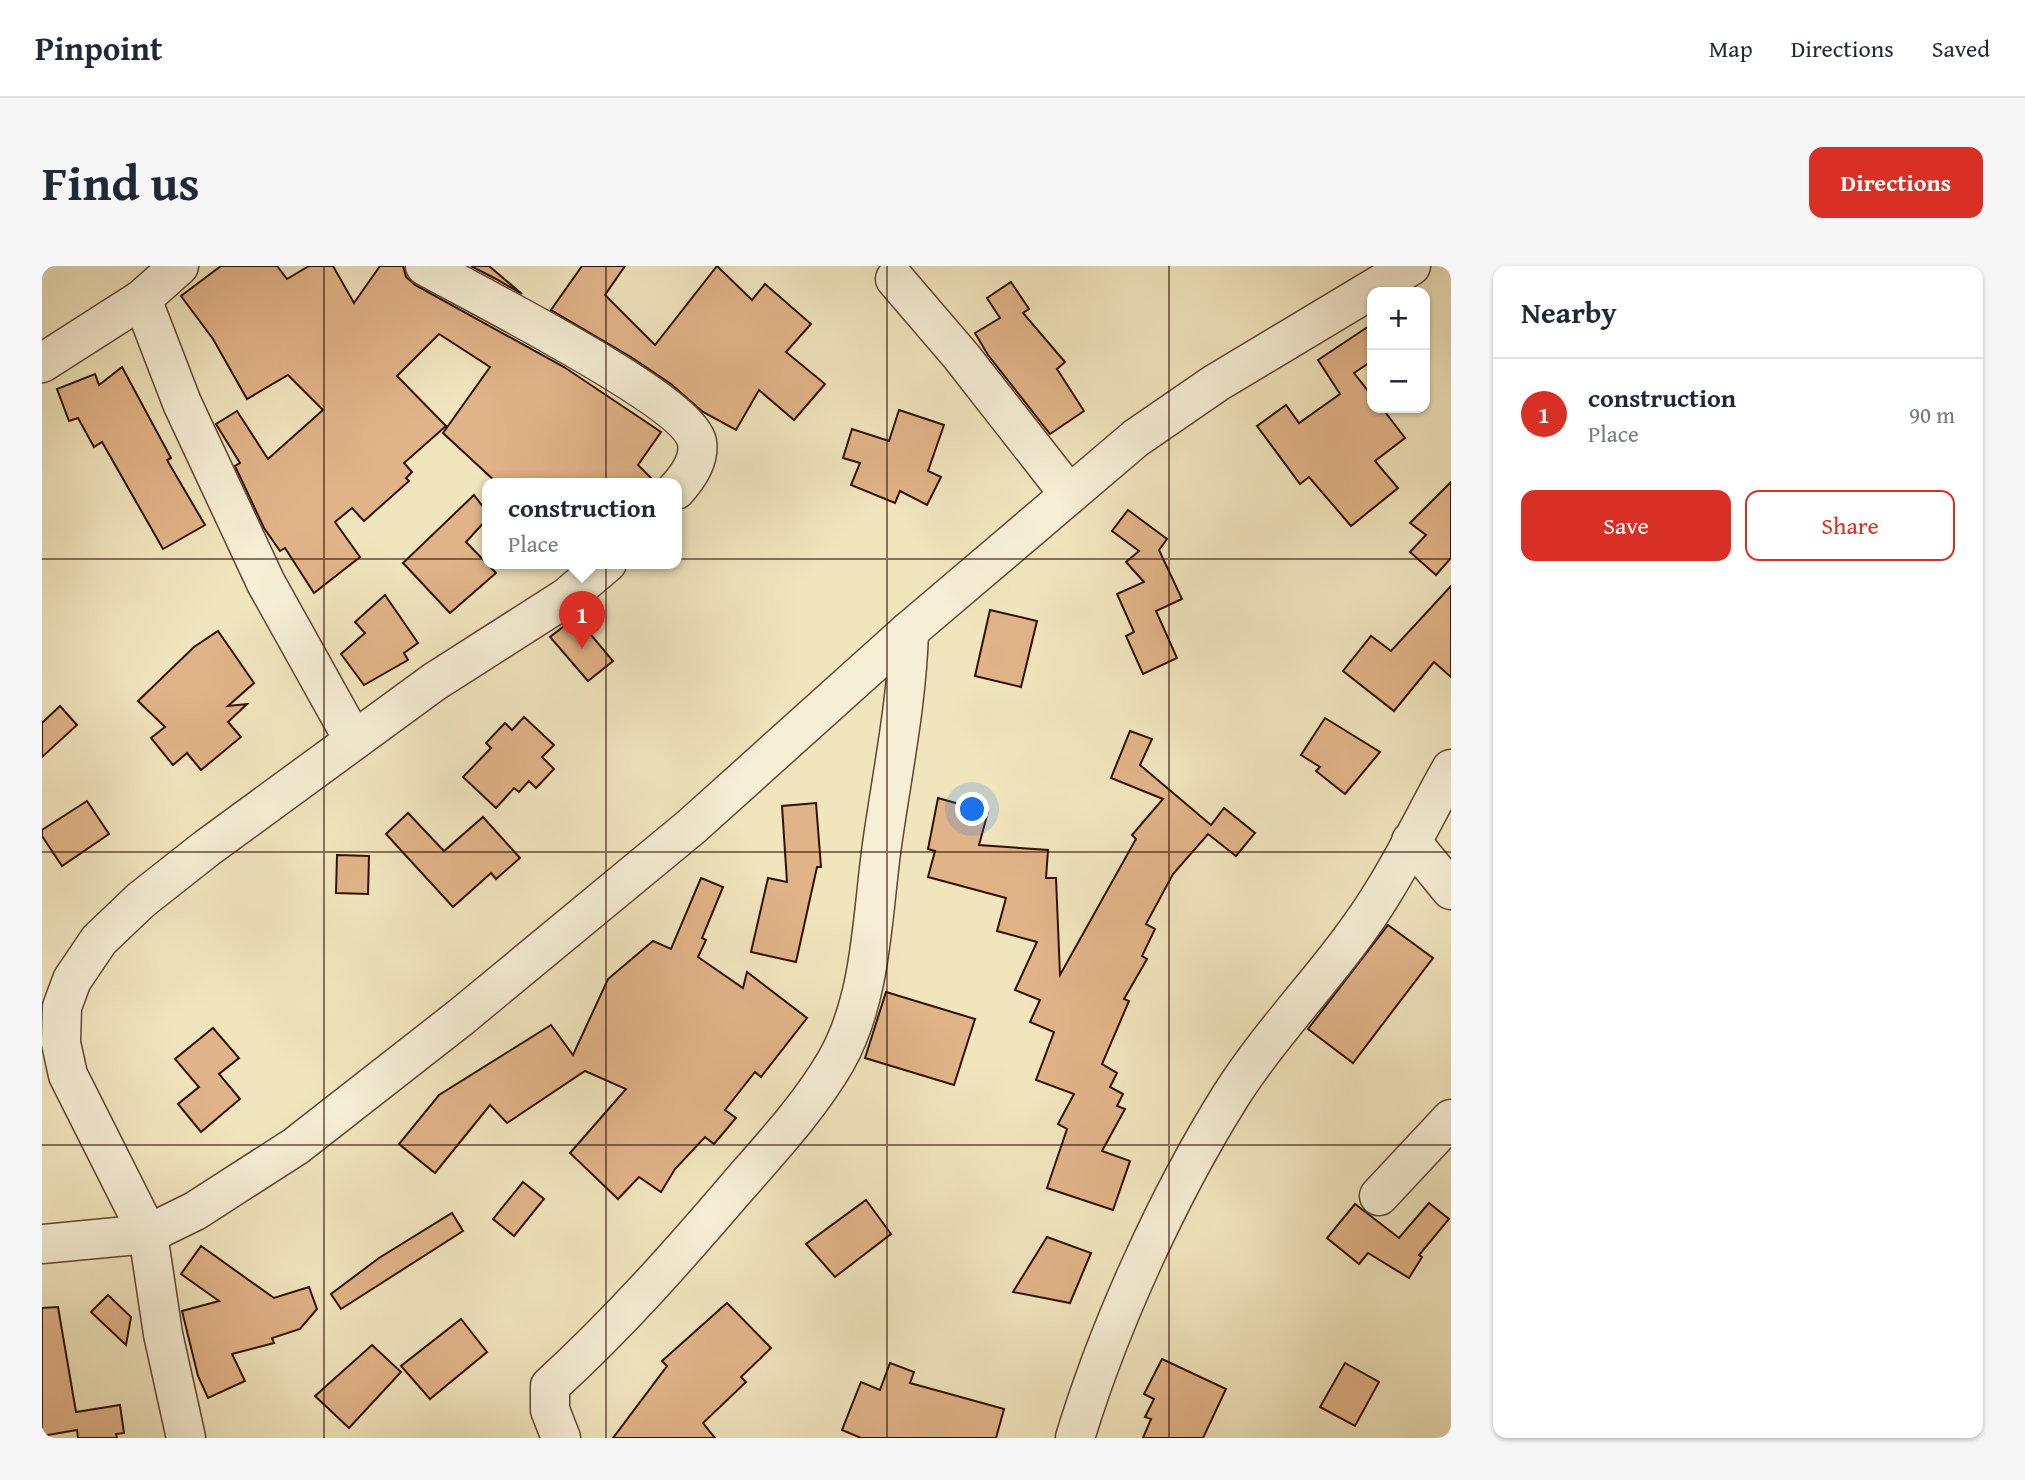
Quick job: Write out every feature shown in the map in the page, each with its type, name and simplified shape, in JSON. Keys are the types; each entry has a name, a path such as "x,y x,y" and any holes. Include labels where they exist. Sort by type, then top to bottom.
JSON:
{"street":[{"path":"42,363 142,299 179,266"},
{"path":"425,266 647,391 687,423 697,442 695,462 682,482"},
{"path":"42,1244 148,1234 195,1211 296,1146 461,1017 691,827 909,631 1136,438 1216,383 1411,266"},
{"path":"895,279 961,356 1069,494"},
{"path":"142,299 182,403 266,583 353,739"},
{"path":"186,1438 163,1334 148,1234 68,1075 61,1043 62,1007 72,980 99,940 141,900 353,739 434,682 567,597 600,569"},
{"path":"561,1438 550,1410 550,1386 611,1331 779,1138 840,1051 854,1019 869,952 908,682 909,631"},
{"path":"1075,1438 1112,1333 1175,1194 1202,1144 1231,1095 1385,890 1451,769"},
{"path":"1410,841 1451,890"},
{"path":"1379,1196 1451,1119"}],"building":[{"path":"221,266 277,266 287,279 309,266 333,266 354,303 380,266 403,266 406,277 415,285 564,367 661,432 638,465 651,478 492,478 443,433 490,367 439,334 397,376 446,426 404,463 412,472 406,478 409,481 364,521 352,508 335,522 360,557 314,593 285,548 280,551 264,528 235,466 240,463 216,424 237,411 268,459 323,410 288,375 247,399 213,339 181,296"},
{"path":"471,266 489,266 522,294 496,279"},
{"path":"582,266 625,266 605,295 655,345 717,266 752,300 765,284 811,324 786,352 825,384 794,420 759,390 736,430 703,412 671,384 631,357 551,310"},
{"path":"1011,282 1029,309 1023,313 1065,362 1057,369 1084,411 1050,434 988,355 975,333 1000,318 987,298"},
{"path":"1367,327 1367,364 1354,373 1367,390 1367,413 1386,413 1405,438 1375,461 1398,488 1351,526 1309,477 1300,484 1257,426 1286,405 1299,423 1340,394 1318,360"},
{"path":"122,367 171,458 167,460 205,525 163,549 102,442 94,447 78,418 69,421 57,389 95,374 99,385"},
{"path":"899,410 944,425 928,471 941,477 927,505 900,491 895,503 851,485 860,463 843,458 852,429 889,441"},
{"path":"1451,482 1451,558 1436,575 1410,552 1426,535 1410,523"},
{"path":"474,495 482,505 482,524 466,542 482,559 482,569 492,569 496,573 450,613 403,563"},
{"path":"1128,510 1167,539 1159,550 1182,599 1156,611 1177,658 1143,674 1126,636 1134,632 1117,594 1144,582 1126,562 1139,551 1112,531"},
{"path":"1451,586 1451,677 1434,662 1394,711 1343,671 1371,636 1391,651"},
{"path":"385,595 418,643 404,653 408,660 364,685 341,654 365,633 355,622"},
{"path":"990,610 1037,621 1021,687 975,676"},
{"path":"576,617 613,661 588,681 550,637"},
{"path":"218,631 254,683 228,706 247,704 228,722 241,737 201,770 187,753 173,765 151,738 165,727 138,701 194,647"},
{"path":"60,706 77,725 42,757 42,723"},
{"path":"524,717 554,745 542,757 554,769 536,788 529,781 519,792 514,788 496,808 463,777 491,748 486,743 505,723 512,730"},
{"path":"1325,718 1380,752 1345,794 1316,771 1320,767 1301,755"},
{"path":"1130,731 1152,739 1140,765 1211,825 1224,808 1255,833 1236,856 1208,834 1173,874 1146,924 1155,929 1142,956 1147,959 1124,999 1129,1001 1102,1064 1117,1073 1110,1087 1123,1094 1117,1106 1125,1109 1102,1151 1130,1161 1113,1210 1047,1188 1067,1129 1058,1124 1074,1094 1036,1080 1054,1032 1030,1022 1040,1000 1015,990 1037,942 997,931 1006,898 928,877 935,851 928,849 938,798 988,812 979,845 1048,850 1046,878 1056,878 1060,975 1136,839 1132,835 1163,799 1111,778"},
{"path":"87,801 109,834 62,866 42,836 42,830"},
{"path":"816,803 821,867 817,867 796,962 751,952 768,878 787,882 782,806"},
{"path":"408,813 444,851 483,817 520,858 496,879 491,873 453,907 386,834"},
{"path":"337,855 369,856 368,894 336,893"},
{"path":"701,878 723,887 702,938 706,940 698,957 743,988 747,972 807,1018 761,1077 755,1072 725,1110 736,1118 714,1144 705,1137 675,1169 661,1192 639,1177 618,1199 570,1153 626,1089 585,1071 507,1123 490,1105 435,1173 399,1144 439,1095 551,1025 573,1055 608,979 653,941 671,949"},
{"path":"1388,925 1433,958 1353,1063 1308,1029"},
{"path":"886,992 975,1019 954,1085 865,1058"},
{"path":"213,1028 239,1058 219,1074 240,1099 201,1132 178,1104 199,1087 175,1059"},
{"path":"523,1182 544,1199 514,1236 493,1219"},
{"path":"866,1200 891,1234 835,1277 806,1244"},
{"path":"1429,1203 1449,1219 1419,1255 1422,1257 1409,1278 1368,1253 1359,1264 1327,1238 1355,1204 1399,1238"},
{"path":"452,1213 463,1231 341,1309 331,1294 379,1258"},
{"path":"1047,1237 1091,1253 1070,1303 1013,1292"},
{"path":"201,1246 274,1298 309,1287 317,1309 300,1329 272,1338 274,1343 232,1354 245,1381 208,1398 198,1376 182,1311 219,1301 181,1274"},
{"path":"108,1295 131,1317 126,1345 91,1312"},
{"path":"727,1303 771,1348 741,1377 746,1382 703,1423 715,1438 613,1438 667,1366 662,1361"},
{"path":"58,1307 76,1412 120,1405 124,1433 116,1434 117,1438 78,1438 77,1430 42,1436 42,1308"},
{"path":"461,1319 487,1352 430,1399 401,1366"},
{"path":"372,1345 401,1372 349,1428 315,1396"},
{"path":"1162,1359 1226,1389 1203,1438 1143,1438 1151,1419 1145,1417 1154,1399 1144,1394"},
{"path":"890,1363 914,1372 910,1383 1004,1409 996,1438 861,1438 842,1430 861,1382 880,1390"},
{"path":"1345,1363 1379,1382 1355,1426 1320,1407"}],"place":[{"name":"construction","path":"582,649"}]}
